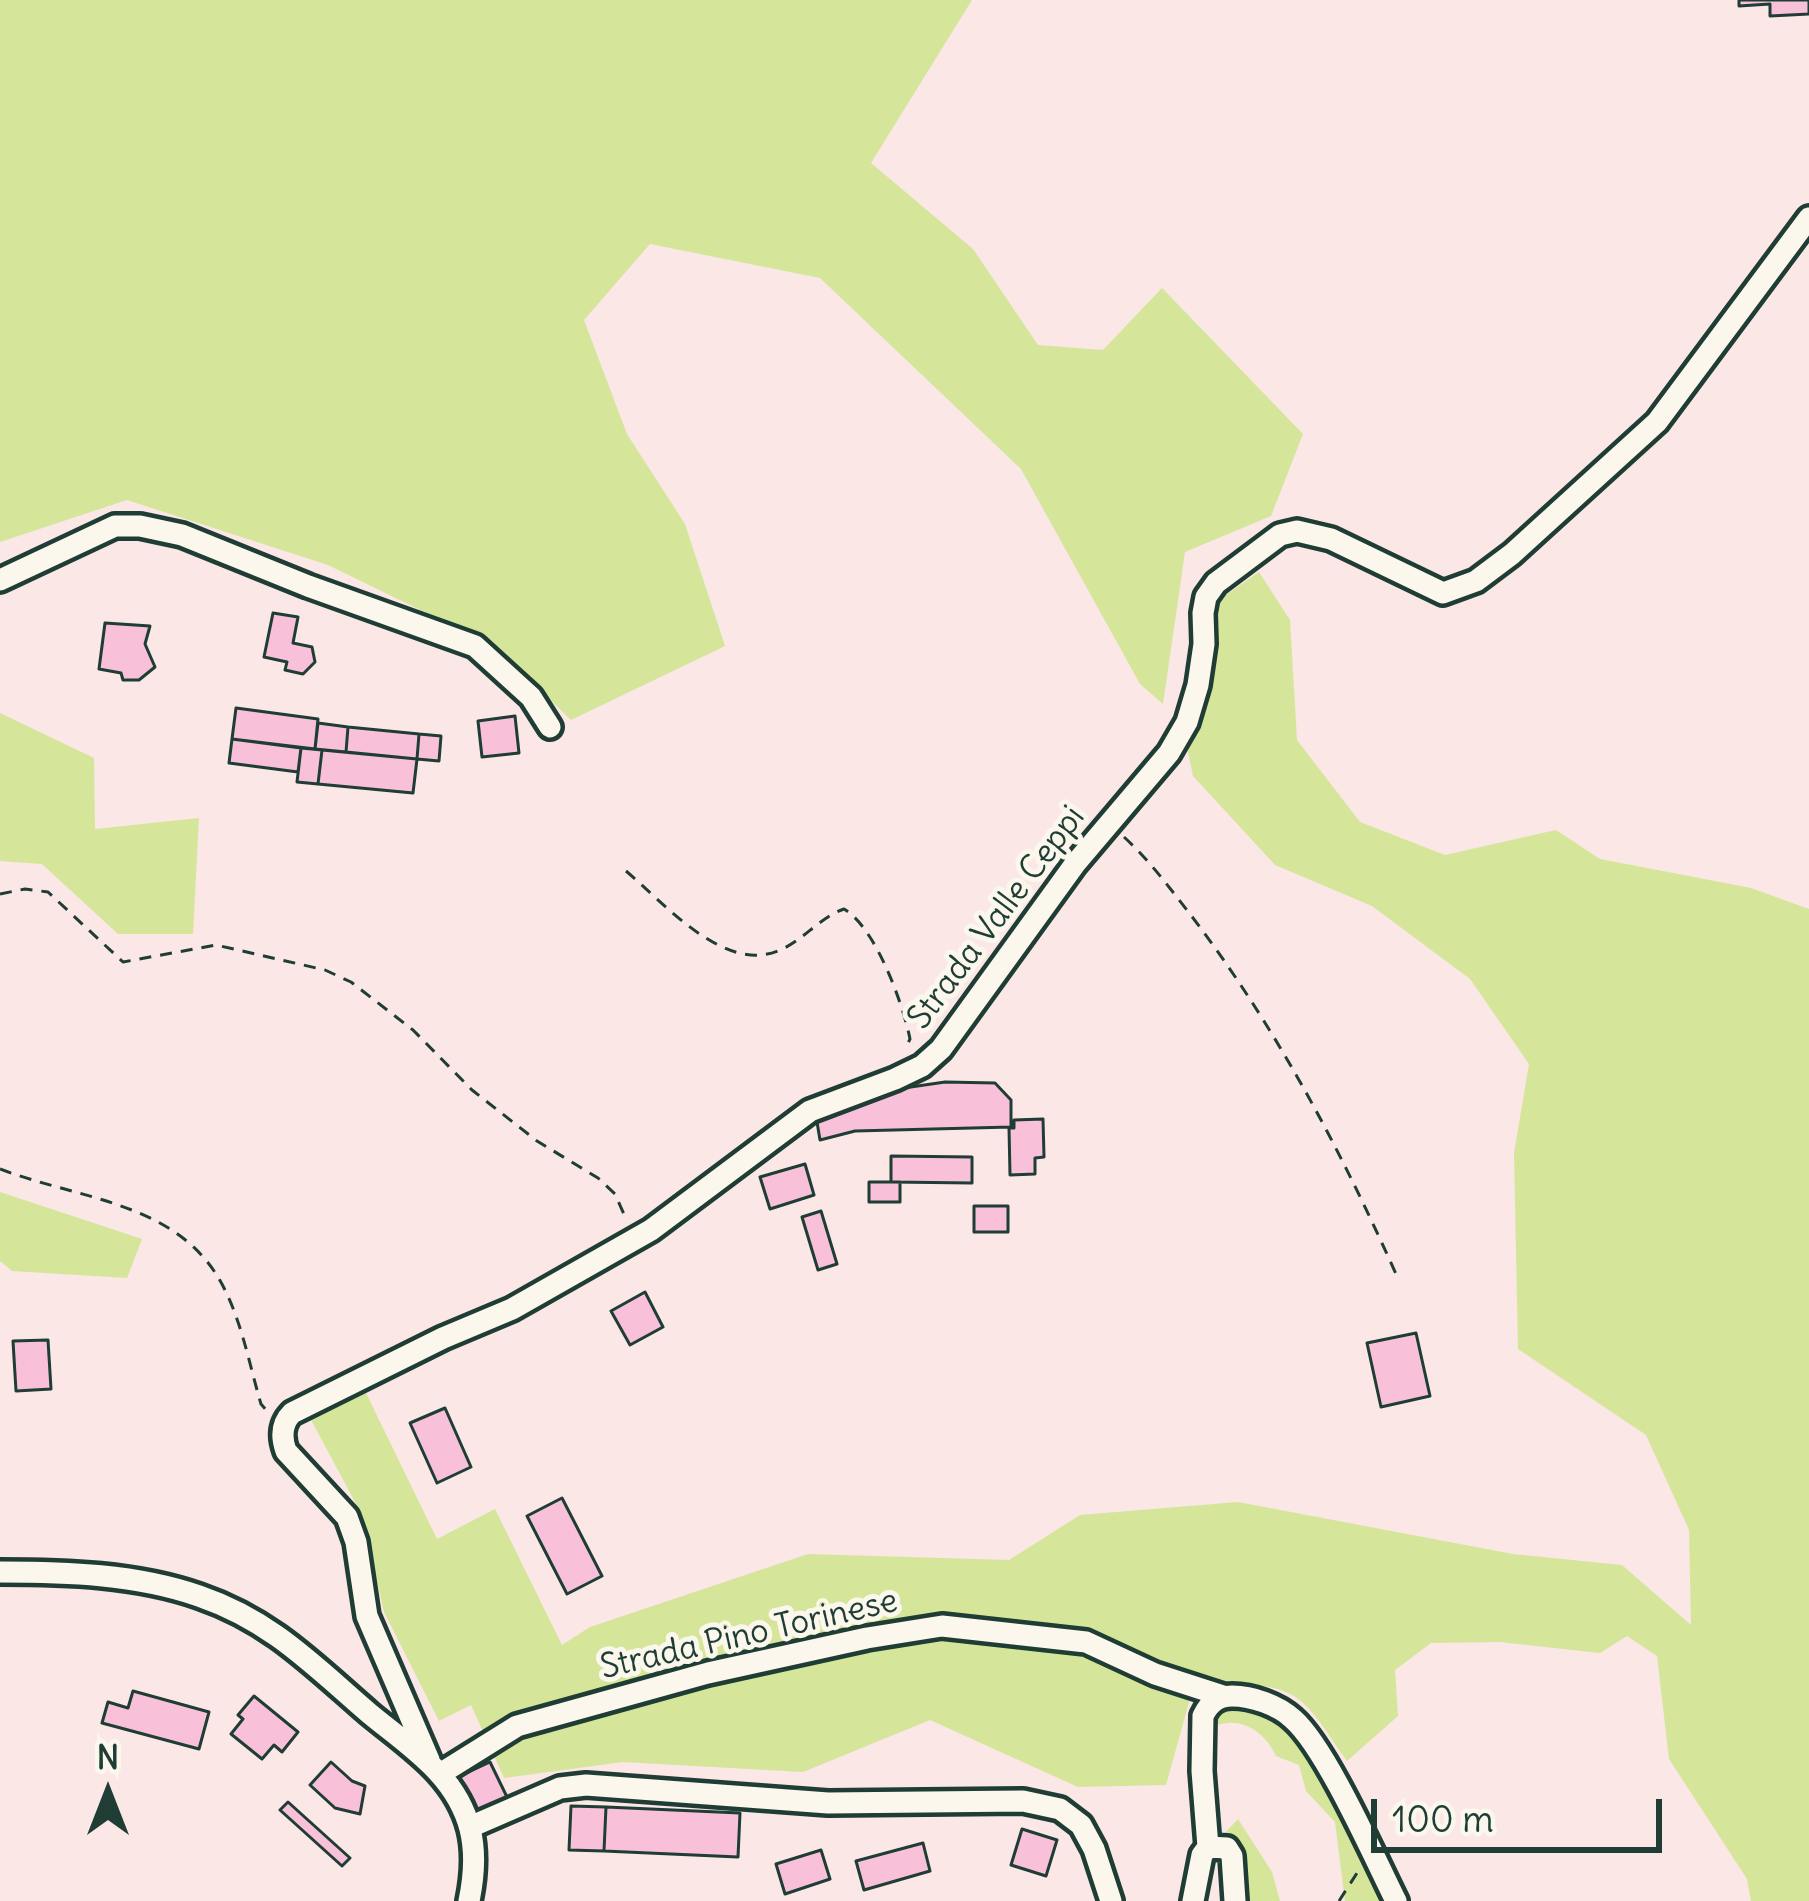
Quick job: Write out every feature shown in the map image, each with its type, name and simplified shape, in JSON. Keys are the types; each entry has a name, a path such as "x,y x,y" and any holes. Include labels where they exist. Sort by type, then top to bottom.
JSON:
{"street":[{"name":"Strada Valle Ceppi","path":"284,1431 285,1421 301,1407 512,1309 635,1239 810,1111 922,1066 941,1049 1075,864 1169,753 1187,722 1204,644 1206,597 1216,583 1280,536 1297,531 1331,539 1444,593 1476,581 1657,422 1809,218"},
{"path":"0,580 115,526 140,526 182,536 475,646 531,697 550,727"},
{"path":"284,1431 286,1451 347,1516 371,1629 435,1767 470,1827 475,1870 469,1901"},
{"path":"0,1572 138,1581 196,1594 250,1616 288,1641 435,1767"},
{"name":"Strada Pino Torinese","path":"435,1767 517,1726 708,1673 866,1638 942,1626 1085,1642 1155,1675 1274,1706 1295,1720 1325,1764 1396,1901"},
{"path":"1193,1901 1202,1855 1208,1847 1203,1716 1222,1696"},
{"path":"470,1827 560,1788 586,1785 829,1803 1023,1801 1060,1809 1081,1825 1111,1901"},
{"path":"1208,1847 1227,1848 1232,1856 1235,1901"}],"path":[{"path":"1110,823 1158,874 1225,959 1258,1011 1341,1152 1396,1274"},
{"path":"626,871 707,941 742,953 775,953 806,936 831,913 844,908 854,914 905,1016 910,1039 899,1058"},
{"path":"0,894 26,889 48,892 123,962 216,945 325,970 351,982 413,1030 472,1090 598,1178 615,1194 635,1239"},
{"path":"0,1169 161,1220 184,1236 226,1290 261,1404 284,1431"},
{"path":"1340,1901 1370,1850"}],"green space":[{"path":"0,0 972,0 871,163 973,249 1038,345 1103,350 1162,288 1303,434 1271,516 1185,552 1163,704 1140,684 1021,469 820,278 650,244 584,320 627,434 685,524 725,646 571,720 496,647 328,565 127,500 0,542"},
{"path":"1259,572 1290,620 1297,740 1360,822 1445,855 1556,830 1600,859 1751,888 1809,909 1809,1901 1751,1901 1747,1879 1669,1759 1657,1656 1627,1636 1600,1653 1500,1642 1431,1643 1395,1670 1398,1716 1347,1761 1314,1714 1289,1693 1247,1685 1191,1695 1166,1785 1078,1787 930,1720 803,1772 623,1762 504,1778 471,1705 439,1721 384,1612 362,1515 310,1418 366,1393 437,1539 495,1509 562,1645 590,1627 808,1554 1009,1560 1080,1515 1238,1502 1513,1554 1622,1565 1691,1625 1689,1530 1646,1435 1518,1349 1514,1153 1529,1064 1470,979 1372,906 1275,865 1193,776 1188,752 1209,668 1214,603"},
{"path":"0,713 94,758 95,829 199,818 193,934 118,934 42,864 0,861"},
{"path":"0,1192 142,1239 127,1278 12,1271 0,1261"},
{"path":"1226,1700 1273,1714 1298,1734 1387,1901 1345,1901 1335,1822 1306,1791 1299,1765 1276,1756 1264,1738 1247,1726 1228,1723 1207,1730 1208,1713"},
{"path":"1238,1819 1272,1872 1280,1901 1241,1901 1235,1850 1222,1836"}],"building":[{"path":"1739,0 1809,0 1809,14 1770,16 1770,4 1739,6"},
{"path":"273,613 298,617 293,643 312,647 315,662 303,674 285,670 287,662 264,657"},
{"path":"105,623 150,626 145,644 155,667 139,680 123,680 121,673 99,669"},
{"path":"236,708 318,719 315,749 232,739"},
{"path":"515,716 519,753 482,757 478,721"},
{"path":"318,723 348,727 346,752 315,749"},
{"path":"348,727 419,734 417,759 346,752"},
{"path":"419,734 441,736 439,761 417,759"},
{"path":"232,739 301,748 298,772 229,763"},
{"path":"301,748 322,750 318,784 297,782"},
{"path":"322,750 417,759 413,793 318,784"},
{"path":"945,1082 995,1083 1011,1100 1011,1127 855,1131 820,1140 816,1116 855,1107 863,1094"},
{"path":"1043,1119 1044,1157 1035,1158 1035,1174 1010,1175 1009,1128 1014,1128 1014,1120"},
{"path":"891,1156 972,1157 972,1183 891,1182"},
{"path":"805,1164 814,1195 770,1209 760,1177"},
{"path":"869,1182 900,1182 900,1202 869,1202"},
{"path":"974,1206 1008,1206 1008,1232 974,1232"},
{"path":"821,1211 837,1264 818,1270 802,1217"},
{"path":"645,1292 663,1327 630,1345 611,1311"},
{"path":"1416,1333 1430,1396 1381,1407 1367,1343"},
{"path":"48,1340 51,1389 16,1391 13,1341"},
{"path":"445,1408 471,1467 437,1483 410,1423"},
{"path":"562,1498 602,1576 567,1594 527,1516"},
{"path":"133,1691 209,1712 199,1749 102,1723 108,1702 128,1708"},
{"path":"254,1696 298,1732 282,1752 274,1745 262,1759 231,1734 243,1719 238,1715"},
{"path":"331,1762 365,1786 360,1814 335,1808 310,1785"},
{"path":"490,1762 507,1797 475,1812 458,1777"},
{"path":"288,1802 350,1858 342,1866 280,1810"},
{"path":"571,1806 606,1807 604,1851 569,1850"},
{"path":"606,1807 740,1813 738,1857 604,1851"},
{"path":"1022,1829 1057,1840 1046,1876 1011,1865"},
{"path":"923,1843 930,1871 864,1890 856,1861"},
{"path":"821,1850 830,1879 785,1894 776,1864"}]}
